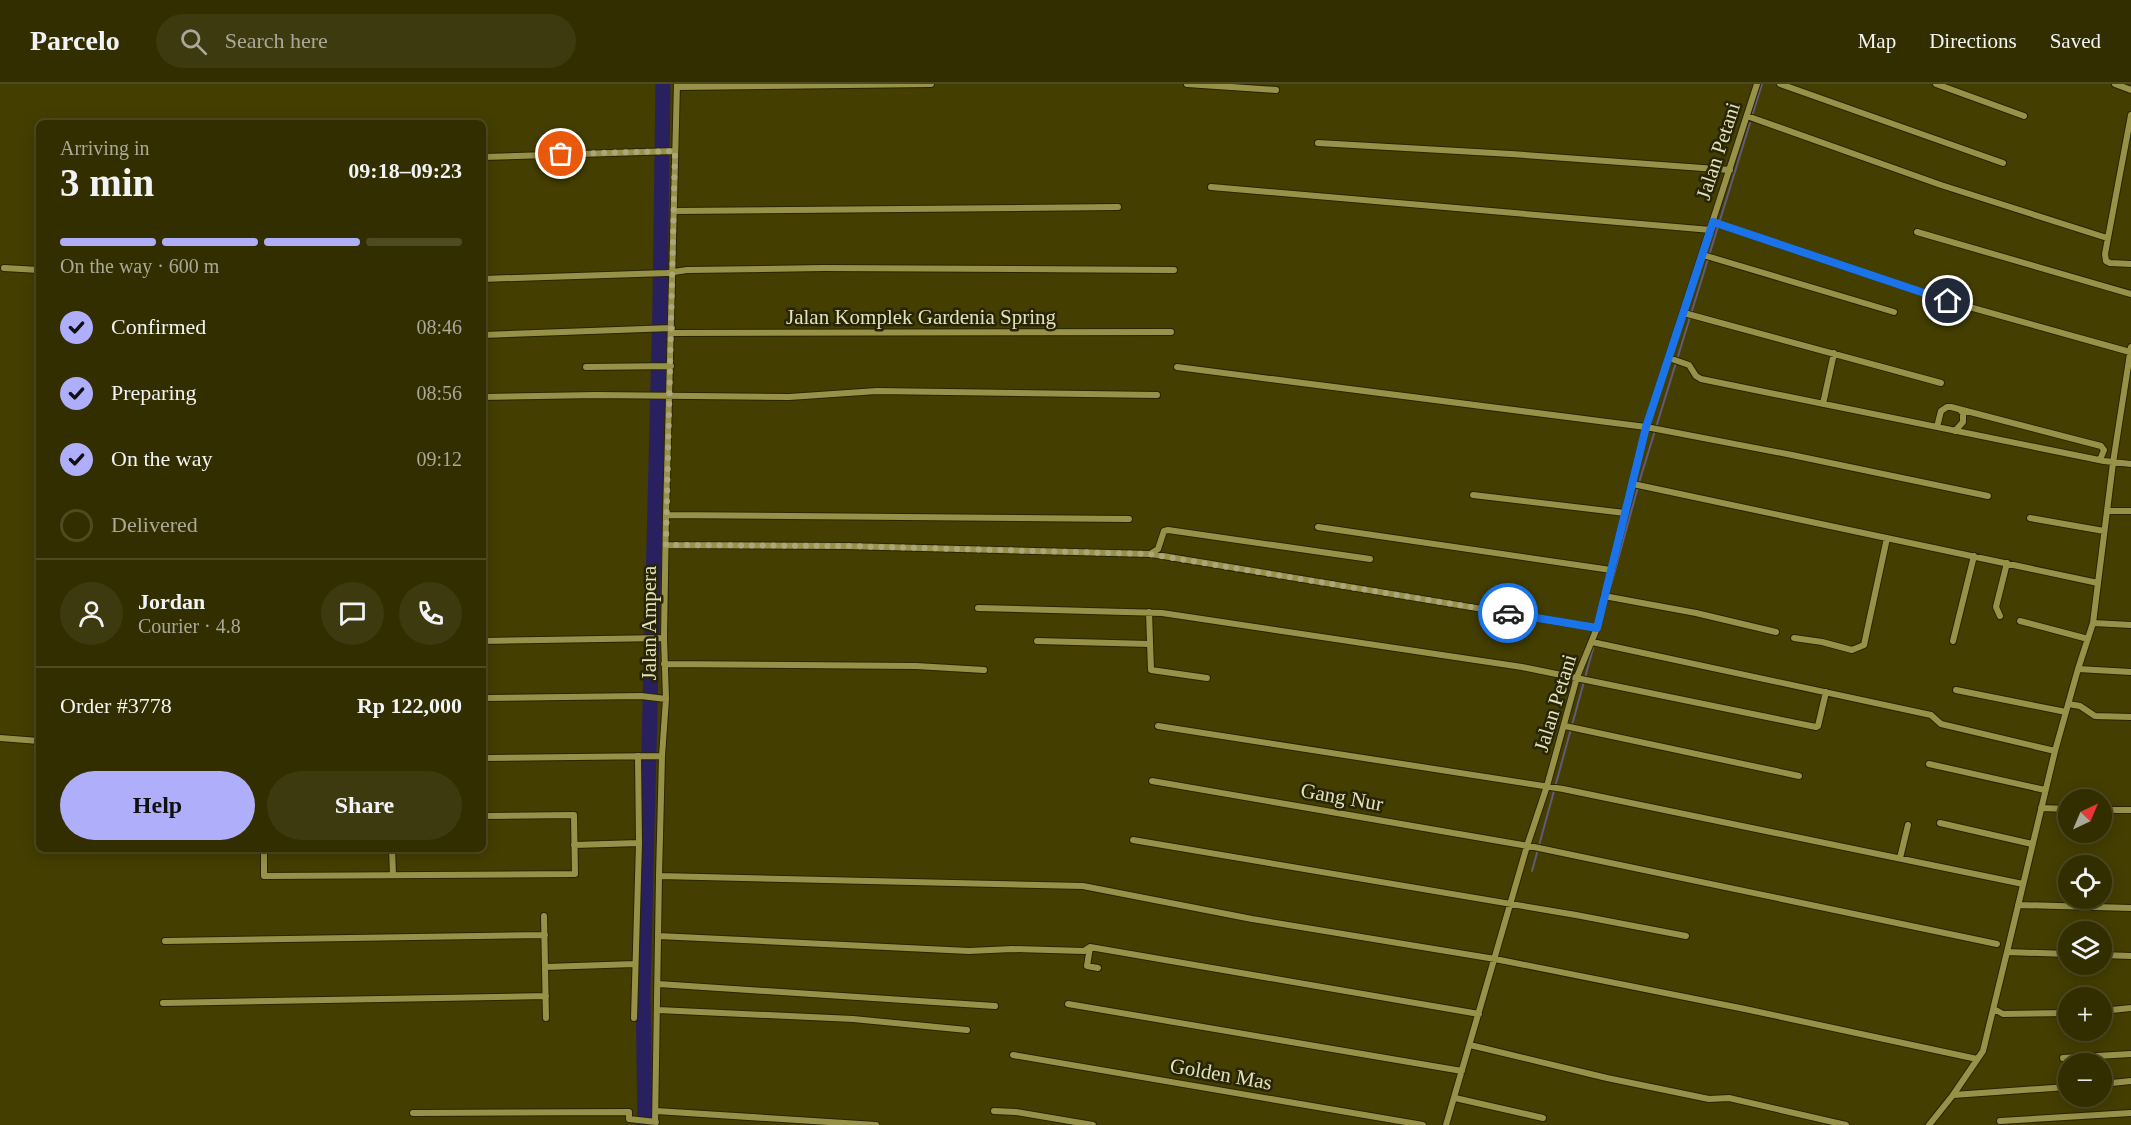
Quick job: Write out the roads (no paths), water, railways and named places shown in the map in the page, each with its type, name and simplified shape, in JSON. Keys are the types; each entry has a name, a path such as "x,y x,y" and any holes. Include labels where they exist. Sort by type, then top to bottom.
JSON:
{"street":[{"path":"677,86 931,84"},
{"path":"1187,84 1276,90"},
{"name":"Jalan Petani","path":"1446,1124 1511,904 1550,787 1567,726 1577,677 1597,628 1648,428 1686,313 1708,257 1710,230 1717,224 1730,170 1757,84"},
{"path":"1780,84 2003,163"},
{"path":"1936,84 2024,116"},
{"path":"2115,84 2131,90"},
{"name":"Jalan Ampera","path":"654,1122 657,1111 667,396 674,211 672,151 677,86"},
{"path":"2131,115 2104,254 2106,261 2110,263 2131,264"},
{"path":"1747,116 1941,185 2108,238"},
{"path":"1318,143 1730,170"},
{"path":"486,157 672,151"},
{"path":"2123,153 2131,153"},
{"path":"1211,187 1710,230"},
{"path":"674,211 1118,207"},
{"path":"1717,224 1780,243 1948,301 2130,352"},
{"path":"1917,232 2131,294"},
{"path":"1708,257 1894,312"},
{"path":"4,268 36,270"},
{"path":"486,279 824,268 1174,270"},
{"path":"1686,313 1941,383"},
{"name":"Jalan Komplek Gardenia Spring","path":"486,335 648,330 1171,332"},
{"path":"1929,1125 1953,1095 1985,1045 2045,790 2093,623 2113,463 2131,347"},
{"path":"1823,404 1834,352"},
{"path":"1671,359 1689,365 1696,376 1701,379 2113,463 2131,464"},
{"path":"586,367 668,366"},
{"path":"1177,366 1648,428 1988,496"},
{"path":"486,397 596,395 789,397 877,391 1157,395"},
{"path":"1937,427 1941,411 1951,407 2101,446 2104,450 2100,460"},
{"path":"1955,431 1963,422 1960,410"},
{"path":"1635,485 2098,582"},
{"path":"1473,495 1625,513"},
{"path":"2107,511 2131,511"},
{"path":"666,515 1130,519"},
{"path":"2030,518 2104,531"},
{"path":"1318,527 1611,570"},
{"path":"1149,554 1158,549 1164,531 1168,530 1370,559"},
{"path":"1794,638 1852,650 1864,645 1887,538"},
{"path":"666,545 846,546 1149,554 1597,628"},
{"path":"1953,641 1974,556"},
{"path":"2000,616 1996,608 2007,563"},
{"path":"1605,596 1776,632"},
{"path":"978,608 1149,612 1577,677 1816,727 1826,692"},
{"path":"1149,612 1151,670 1207,678"},
{"path":"2020,621 2088,639"},
{"path":"2093,623 2131,625"},
{"path":"486,641 664,638"},
{"path":"1037,641 1150,644"},
{"path":"1592,642 1930,715 1941,724 2055,752"},
{"path":"664,664 916,666 984,670"},
{"path":"2078,669 2131,672"},
{"path":"1956,690 2066,712"},
{"path":"486,698 644,697 663,699"},
{"path":"2068,704 2080,706 2095,716 2131,717"},
{"path":"1158,726 1563,789 2023,884"},
{"path":"1567,726 1799,777"},
{"path":"0,738 36,741"},
{"path":"634,1018 639,843 638,756"},
{"path":"486,758 662,756"},
{"path":"1929,765 2045,790"},
{"name":"Gang Nur","path":"1152,781 1530,846 1997,944"},
{"path":"2041,808 2058,809"},
{"path":"2112,810 2131,810"},
{"path":"264,852 264,876 575,874 574,815 486,816"},
{"path":"1940,823 2032,844"},
{"path":"1900,858 1908,825"},
{"path":"1133,840 1686,936"},
{"path":"574,845 639,843"},
{"path":"392,852 393,875"},
{"path":"659,876 1083,886 1252,919 1495,959 1745,1009 1977,1059"},
{"path":"2018,905 2131,908"},
{"path":"544,916 546,1018"},
{"path":"165,941 544,935"},
{"path":"658,936 969,951 1084,951 1090,947 1479,1014"},
{"path":"1113,951 1114,943"},
{"path":"1090,947 1086,966 1098,968"},
{"path":"2007,952 2058,954"},
{"path":"2112,955 2131,956"},
{"path":"545,967 635,964"},
{"path":"658,984 995,1006"},
{"path":"163,1003 546,996"},
{"path":"1068,1004 1462,1071"},
{"path":"2112,1010 2131,1008"},
{"path":"1994,1009 2003,1014 2058,1013"},
{"path":"658,1010 854,1019 967,1030"},
{"path":"1470,1045 1607,1078 1709,1099 1729,1098 1846,1125"},
{"path":"2112,1055 2131,1054"},
{"name":"Golden Mas","path":"1013,1055 1423,1125"},
{"path":"2112,1083 2131,1081"},
{"path":"1953,1095 2058,1088"},
{"path":"1455,1098 1543,1118"},
{"path":"657,1111 876,1125"},
{"path":"994,1111 1016,1112 1093,1125"},
{"path":"413,1113 629,1112 629,1119 654,1122"},
{"path":"2000,1121 2131,1113"},
{"path":"1446,1124 1454,1125"}],"waterway":[{"path":"645,1125 643,991 660,303 663,84"},
{"path":"1611,585 1641,476 1762,84"},
{"path":"1532,871 1594,645"}]}
